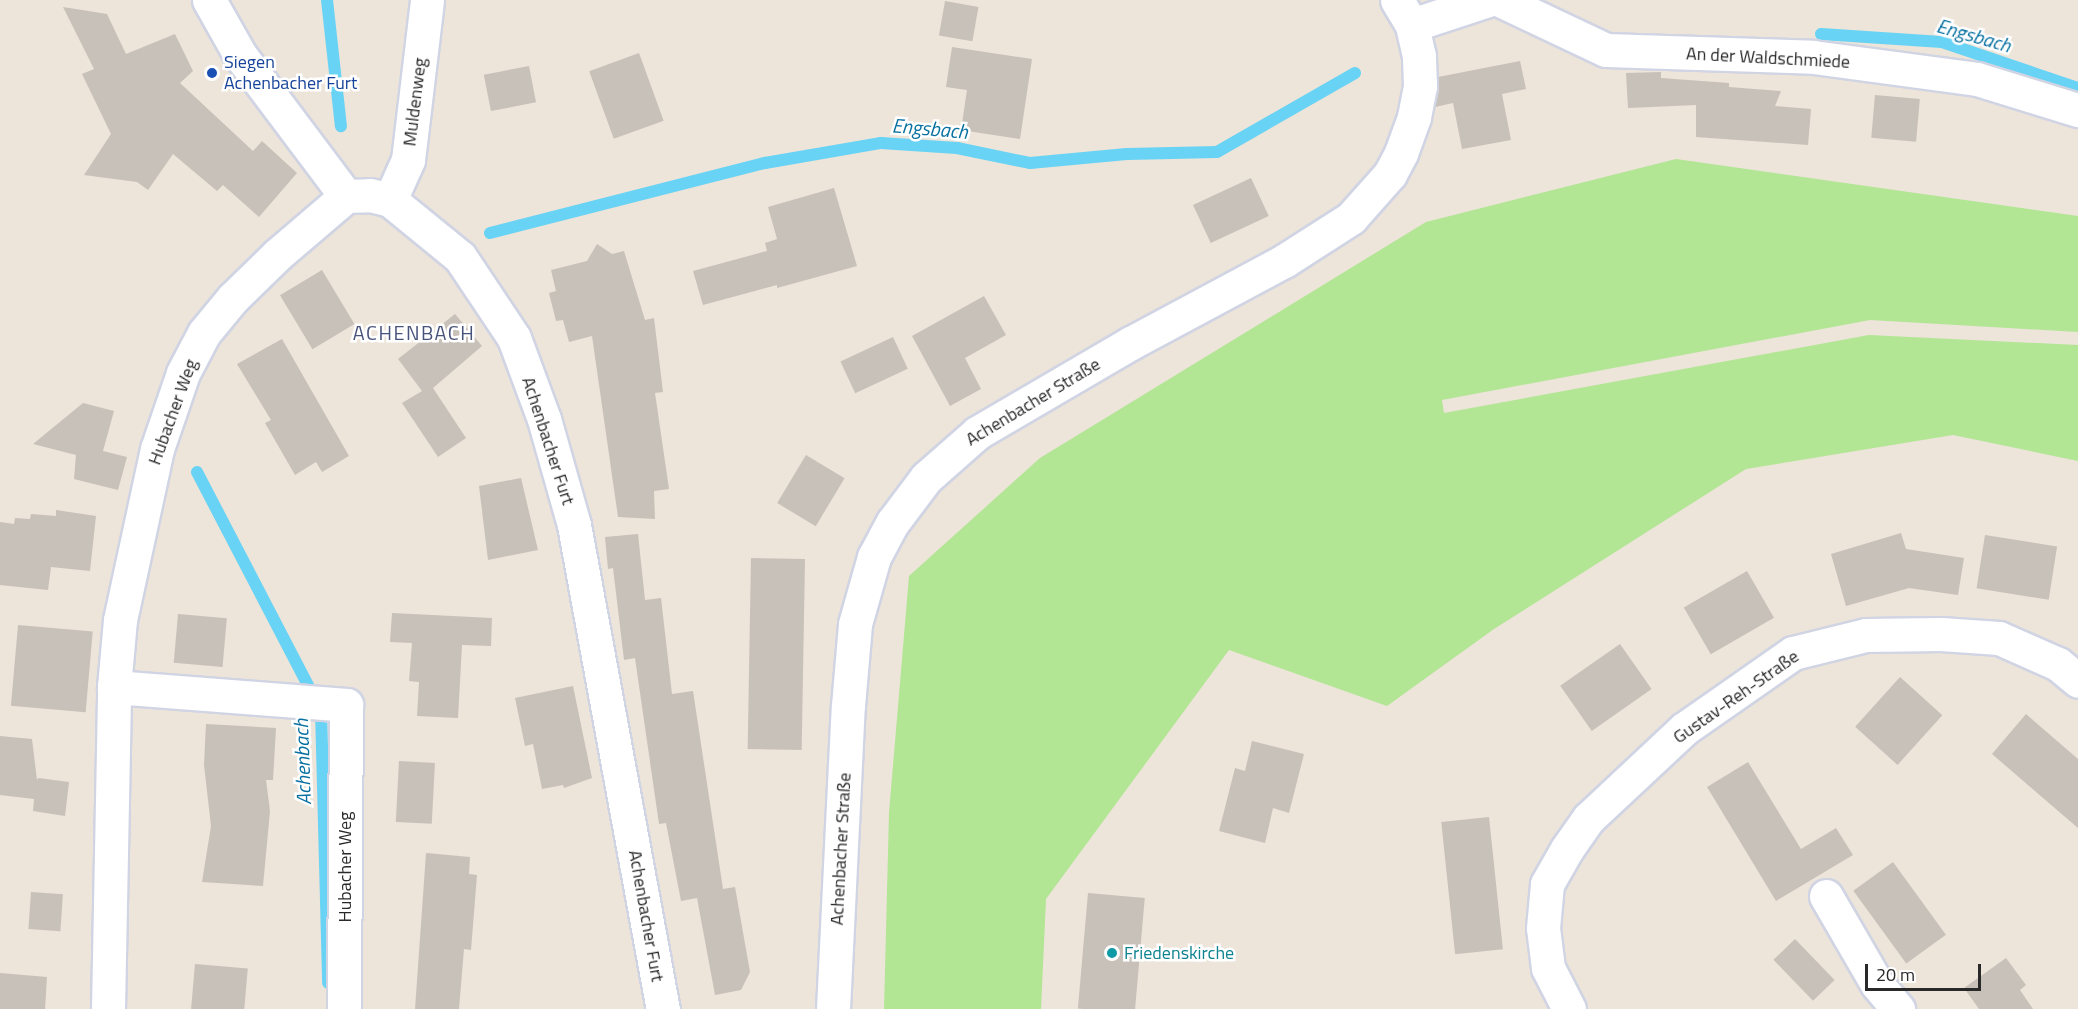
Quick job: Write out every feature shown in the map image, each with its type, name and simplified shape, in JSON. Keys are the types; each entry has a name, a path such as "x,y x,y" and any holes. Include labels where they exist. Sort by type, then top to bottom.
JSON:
{"street":[{"path":"209,0 240,55 346,196 370,195 390,200"},
{"name":"Muldenweg","path":"390,200 408,160 427,0"},
{"path":"1404,13 1488,0"},
{"name":"An der Waldschmiede","path":"1500,0 1606,50 1813,57 1977,79 2078,111"},
{"name":"Achenbacher Straße","path":"833,1009 855,624 874,557 893,522 926,478 977,433 1131,344 1284,261 1351,218 1390,174 1401,153 1414,117 1419,56 1404,13"},
{"name":"Hubacher Weg","path":"108,1009 114,687 120,620 157,449 183,373 204,333 233,298 277,255 346,196"},
{"name":"Achenbacher Furt","path":"390,200 460,257 488,296 513,339 544,419 574,525 663,1009"},
{"name":"Gustav-Reh-Straße","path":"1569,1009 1548,968 1543,928 1547,884 1589,818 1684,729 1793,653 1866,635 1941,634 1999,638 2058,664 2078,681"},
{"name":"Hubacher Weg","path":"114,687 346,705 344,1009"},
{"path":"1826,896 1877,984 1898,1009"}],"green space":[{"path":"1676,159 2078,216 2078,332 1870,320 1442,400 1444,413 1869,335 2078,345 2078,461 1953,435 1746,469 1494,629 1387,706 1229,650 1046,899 1041,1009 884,1009 889,813 909,576 1040,458 1426,222"}],"building":[{"path":"945,1 978,7 972,41 939,35"},
{"path":"63,7 107,14 126,54 175,34 193,71 180,83 253,151 262,141 297,173 259,217 223,185 217,191 173,154 148,190 137,182 84,175 111,134 82,74 94,69"},
{"path":"952,47 1032,59 1020,139 961,130 967,90 946,87"},
{"path":"639,53 664,121 614,139 589,71"},
{"path":"1520,61 1526,89 1502,94 1511,140 1462,149 1453,103 1435,107 1438,77"},
{"path":"529,66 536,102 491,111 484,75"},
{"path":"1661,72 1661,78 1729,83 1729,87 1781,91 1775,106 1811,109 1808,145 1696,137 1696,105 1628,108 1626,73"},
{"path":"1875,95 1920,99 1916,142 1871,138"},
{"path":"1251,178 1269,216 1211,243 1193,205"},
{"path":"834,188 857,266 703,305 693,271 767,251 765,243 777,239 768,207"},
{"path":"597,244 612,254 624,251 645,320 654,318 663,392 655,393 669,489 654,491 655,519 618,517 592,336 569,342 563,320 556,321 549,293 556,291 551,270 587,261"},
{"path":"322,270 354,324 312,349 280,295"},
{"path":"984,296 1006,335 965,358 981,389 950,406 912,336"},
{"path":"455,314 482,346 433,388 466,438 438,457 402,403 422,391 398,359"},
{"path":"893,337 908,369 855,393 840,362"},
{"path":"282,339 349,456 322,472 316,462 295,475 265,423 271,420 237,364"},
{"path":"83,403 114,411 103,451 127,457 118,490 74,479 76,455 33,444"},
{"path":"806,455 845,478 816,526 777,503"},
{"path":"521,478 538,550 488,560 479,486"},
{"path":"56,510 96,516 90,571 51,567 48,590 0,585 0,522 14,524 15,518 30,519 31,514 56,516"},
{"path":"1901,533 1906,549 1964,558 1958,595 1909,588 1846,606 1831,554"},
{"path":"638,534 645,600 661,598 672,694 693,691 723,889 735,887 750,972 741,990 715,995 697,898 681,901 666,823 659,824 635,658 624,660 613,568 608,569 605,537"},
{"path":"1985,535 2057,546 2049,600 1977,588"},
{"path":"751,558 805,559 802,750 748,749"},
{"path":"1747,571 1774,618 1711,654 1684,608"},
{"path":"392,613 492,618 491,646 462,645 458,718 417,716 419,682 409,681 412,643 390,642"},
{"path":"178,614 227,618 223,667 174,663"},
{"path":"18,625 93,632 86,712 11,706"},
{"path":"1620,644 1652,689 1592,731 1560,686"},
{"path":"1900,677 1942,715 1898,765 1855,727"},
{"path":"573,686 592,778 564,788 563,785 542,789 533,744 525,746 515,698"},
{"path":"2026,714 2078,759 2078,828 1992,754"},
{"path":"206,724 276,728 273,780 266,780 270,811 263,886 202,882 211,826 204,765"},
{"path":"0,736 32,739 37,780 38,778 69,782 65,816 33,811 34,799 0,795"},
{"path":"1252,741 1304,754 1289,813 1273,808 1265,843 1219,831 1235,768 1245,771"},
{"path":"399,761 435,763 432,824 396,822"},
{"path":"1748,762 1801,849 1836,828 1853,855 1776,901 1707,787"},
{"path":"1489,817 1503,949 1455,954 1441,822"},
{"path":"426,853 470,857 469,874 477,875 471,950 464,949 459,1009 415,1009"},
{"path":"1893,862 1946,935 1906,964 1853,891"},
{"path":"31,892 63,894 60,931 28,929"},
{"name":"Friedenskirche","path":"1088,893 1145,898 1135,1009 1078,1009"},
{"path":"1795,939 1835,980 1813,1001 1773,960"},
{"path":"2006,958 2026,985 2020,990 2033,1009 1979,1009 1964,988"},
{"path":"195,964 248,969 244,1009 191,1009"},
{"path":"0,973 47,977 45,1009 0,1009"}],"waterway":[{"name":"Achenbach","path":"327,0 341,126"},
{"name":"Engsbach","path":"1821,34 1942,42 2078,88"},
{"name":"Engsbach","path":"490,233 765,163 881,143 957,148 1030,163 1127,154 1217,152 1355,73"},
{"name":"Achenbach","path":"197,472 321,710 328,983"}],"place":[{"name":"Siegen Achenbacher Furt","path":"212,73"},
{"name":"Friedenskirche","path":"1112,953"}],"district":[{"name":"ACHENBACH","path":"414,332"}]}
